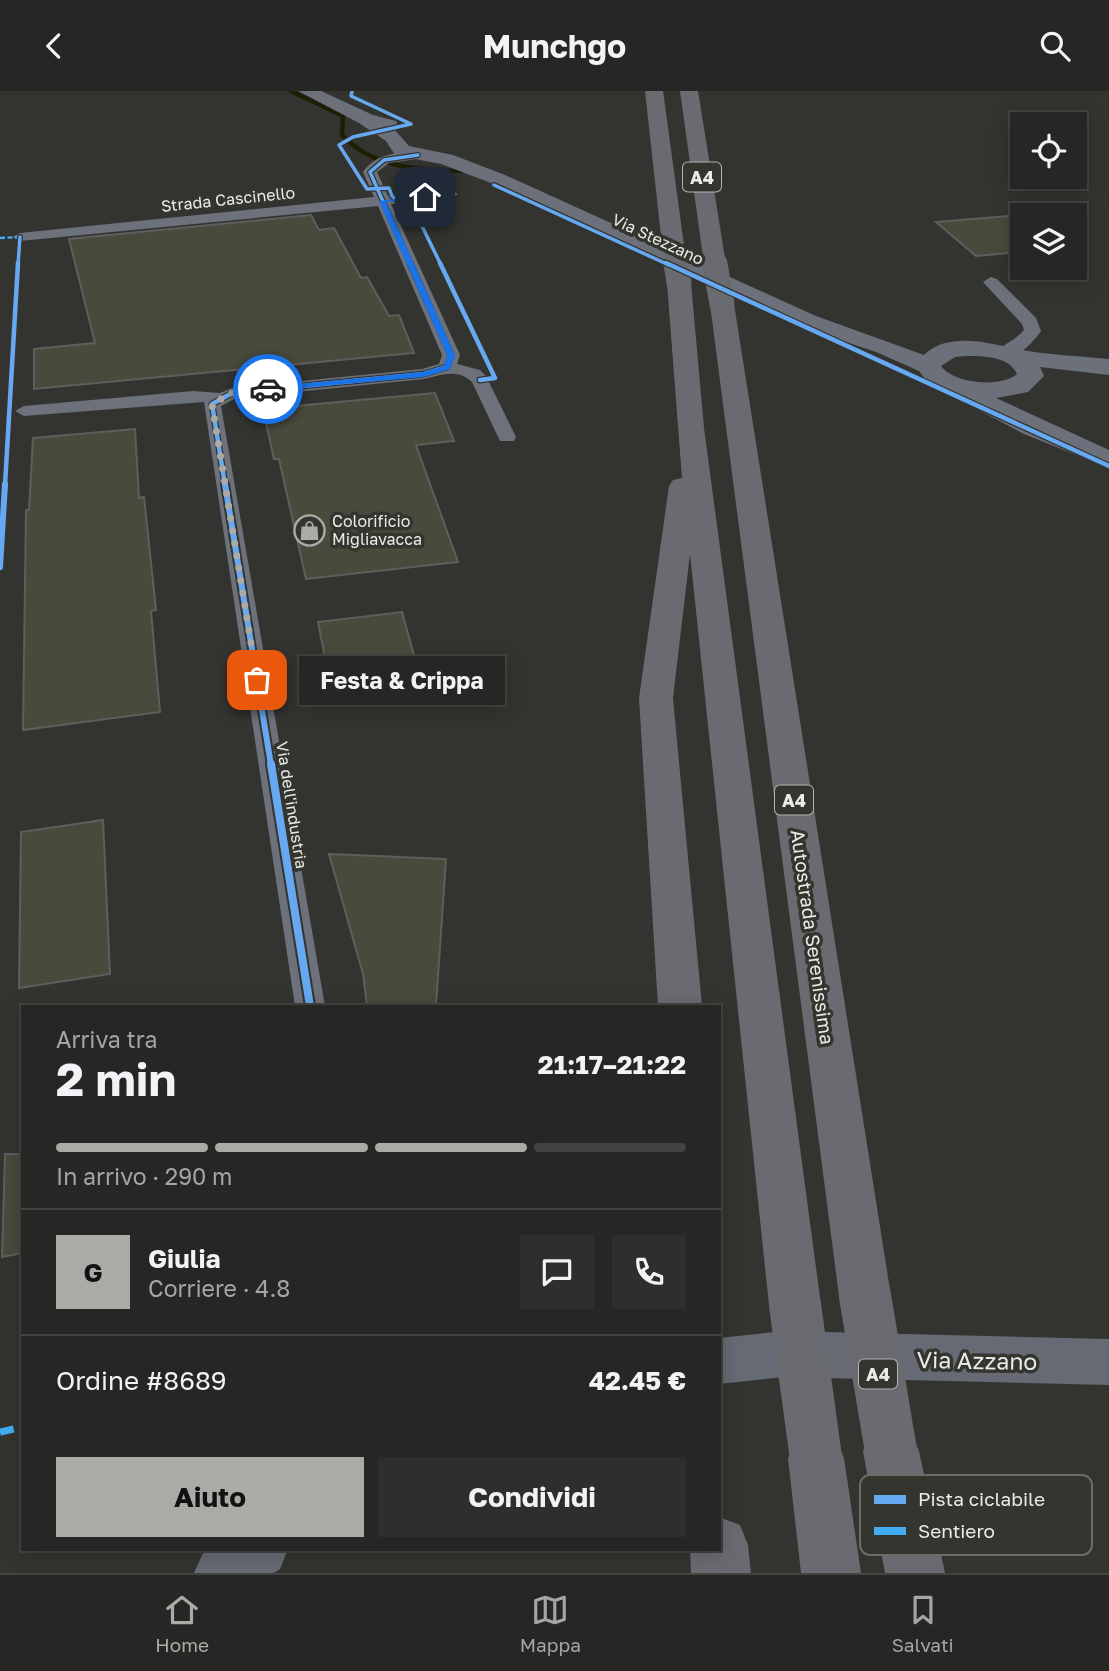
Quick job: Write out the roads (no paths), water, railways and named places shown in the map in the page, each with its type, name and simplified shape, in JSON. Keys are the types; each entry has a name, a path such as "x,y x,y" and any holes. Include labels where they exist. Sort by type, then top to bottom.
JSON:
{"highway":[{"name":"A4","path":"654,91 679,283 690,428 831,1573"},
{"name":"Autostrada Serenissima","path":"689,91 865,1296 896,1475"},
{"path":"680,1005 656,698 690,428"},
{"path":"719,1551 721,1573"},
{"name":"Autostrada Serenissima","path":"911,1555 915,1573"}],"main road":[{"name":"Via Stezzano","path":"307,91 366,119 434,145 462,164 807,321 885,347 937,358 974,348 1009,355 1030,368 1027,381"},
{"name":"Via Stezzano","path":"366,119 393,137 395,151 434,145"},
{"path":"1009,355 1109,367"},
{"name":"Via Stezzano","path":"937,358 936,377 1001,411 1109,460"},
{"path":"1027,381 1109,367"},
{"name":"Via Stezzano","path":"957,386 995,390 1027,381"},
{"name":"Via Stezzano","path":"1027,381 1035,389 1032,403 1038,418 1064,439"}],"street":[{"path":"395,151 375,164 370,172 451,355 447,367"},
{"name":"Strada Cascinello","path":"20,237 451,194"},
{"path":"991,282 1030,322 1033,331 1009,355"},
{"path":"24,411 193,396 220,398 232,393 424,374 447,367 474,374 480,380 507,437"},
{"name":"Via dell'industria","path":"220,398 212,404 212,411 310,1005"},
{"name":"Via Azzano","path":"721,1361 784,1354 1109,1362"}],"waterway":[{"path":"291,91 343,116 342,135 367,154 382,161 413,168 461,171"}],"place":[{"name":"Colorificio Migliavacca","path":"309,530"},
{"name":"Festa & Crippa","path":"257,680"}]}
